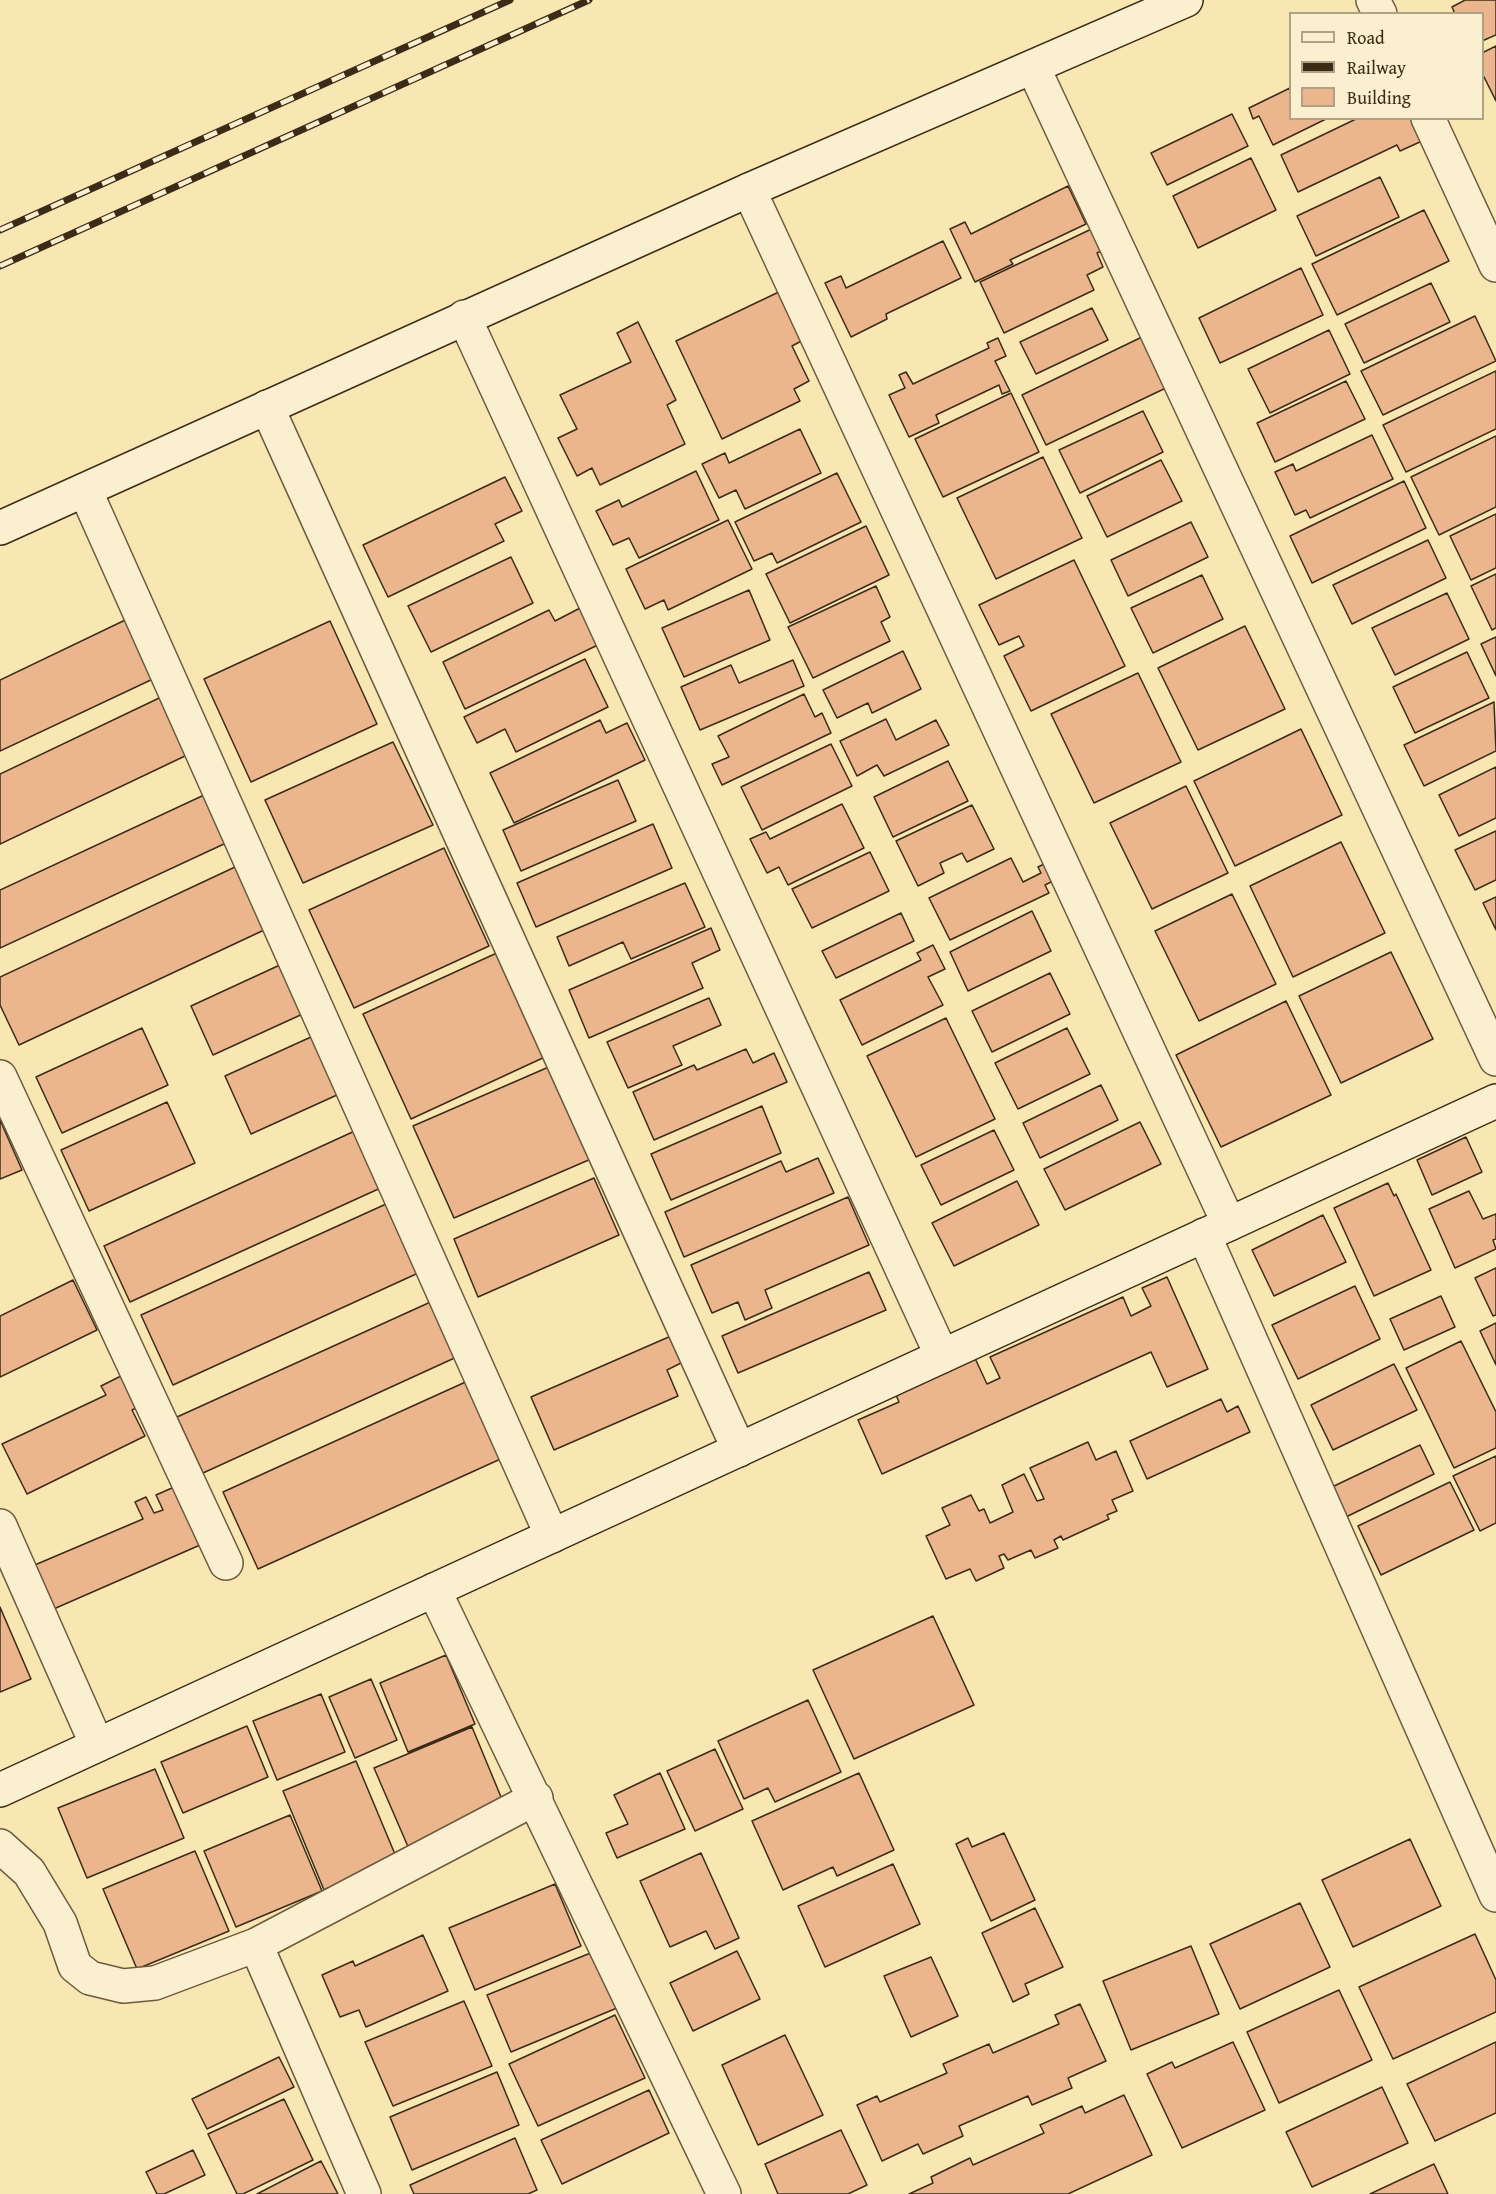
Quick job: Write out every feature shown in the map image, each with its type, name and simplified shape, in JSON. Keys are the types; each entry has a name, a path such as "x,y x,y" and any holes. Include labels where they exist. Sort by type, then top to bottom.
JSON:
{"street":[{"path":"0,528 749,190 1186,0"},
{"path":"1033,67 1496,1059"},
{"path":"1429,120 1496,266"},
{"path":"749,190 1216,1230 1496,1895"},
{"path":"464,317 942,1356"},
{"path":"267,407 739,1449"},
{"path":"85,490 552,1536"},
{"path":"0,1077 226,1563"},
{"path":"0,1790 1496,1101"},
{"path":"0,1526 97,1745"},
{"path":"434,1590 536,1798 724,2194"},
{"path":"0,1846 29,1872 60,1923 75,1966 90,1978 123,1986 155,1983 256,1946 536,1798"},
{"path":"256,1946 364,2194"}],"building":[{"path":"1465,0 1496,0 1496,35 1484,40 1484,12 1454,12 1452,7"},
{"path":"1496,46 1496,101 1484,77 1484,52"},
{"path":"1289,88 1289,120 1324,120 1273,145 1259,116 1253,119 1249,108"},
{"path":"1232,114 1248,146 1167,185 1151,153"},
{"path":"1354,120 1413,120 1422,141 1400,151 1397,145 1298,192 1281,155"},
{"path":"1251,158 1276,210 1198,248 1173,196"},
{"path":"1380,177 1399,217 1316,256 1297,216"},
{"path":"1068,186 1086,224 1010,260 1013,264 975,282 950,229 965,222 971,234"},
{"path":"1424,210 1449,261 1337,315 1312,264"},
{"path":"1102,224 1112,246 1097,253 1103,267 1087,275 1094,290 1004,333 980,282"},
{"path":"943,241 961,278 886,314 887,319 851,337 825,283 841,276 846,288"},
{"path":"1301,268 1323,315 1220,363 1199,318"},
{"path":"1431,283 1450,322 1364,363 1345,324"},
{"path":"783,290 807,338 792,346 809,381 794,389 800,401 722,439 676,341"},
{"path":"1092,308 1108,340 1036,374 1020,342"},
{"path":"1475,316 1496,361 1383,415 1361,371"},
{"path":"638,322 676,400 667,405 685,444 600,485 592,468 577,476 558,438 577,429 560,395 631,362 617,333"},
{"path":"1329,330 1350,374 1270,413 1248,369"},
{"path":"1144,336 1168,387 1046,445 1022,395"},
{"path":"998,338 1006,356 995,361 1010,391 1002,394 999,385 936,415 939,423 909,437 889,395 905,388 899,375 906,372 913,384 989,348 987,343"},
{"path":"1496,371 1496,429 1406,472 1383,425"},
{"path":"1346,381 1365,419 1275,462 1257,423"},
{"path":"1011,393 1039,452 943,497 915,439"},
{"path":"1143,411 1163,452 1080,493 1059,450"},
{"path":"800,429 821,473 745,509 736,490 719,498 702,464 725,453 729,463"},
{"path":"1372,435 1393,479 1310,518 1306,510 1295,515 1275,472 1293,464 1296,471"},
{"path":"1496,436 1496,507 1439,535 1411,477"},
{"path":"1043,457 1082,538 996,579 957,498"},
{"path":"1161,460 1182,501 1107,537 1087,496"},
{"path":"696,471 719,520 639,558 629,538 613,545 596,511 619,500 622,507"},
{"path":"837,473 861,522 777,563 772,553 754,561 735,522"},
{"path":"505,477 522,511 495,524 504,541 388,597 363,545"},
{"path":"1404,481 1426,528 1312,583 1290,536"},
{"path":"1496,514 1496,568 1471,580 1450,536"},
{"path":"728,520 752,569 668,610 664,600 645,609 626,569"},
{"path":"1191,522 1208,557 1128,596 1111,560"},
{"path":"866,526 889,575 790,623 766,574"},
{"path":"1428,540 1446,578 1352,624 1333,585"},
{"path":"511,557 533,603 431,652 408,606"},
{"path":"1074,560 1125,666 1031,711 1004,656 1024,646 1019,636 999,645 979,605"},
{"path":"1496,574 1496,628 1492,630 1471,586"},
{"path":"1202,575 1223,619 1153,653 1131,608"},
{"path":"876,586 890,617 881,622 890,641 813,678 788,627"},
{"path":"749,590 770,640 684,677 662,628"},
{"path":"1447,593 1469,639 1395,675 1372,628"},
{"path":"584,606 602,643 465,709 443,662 549,610 555,621"},
{"path":"144,611 172,670 0,751 0,680"},
{"path":"330,621 377,724 251,782 204,679"},
{"path":"1245,626 1285,709 1198,750 1158,668"},
{"path":"1496,637 1496,676 1481,644"},
{"path":"903,651 921,689 872,713 868,703 837,718 823,690"},
{"path":"1467,652 1489,698 1415,733 1393,687"},
{"path":"585,659 608,707 516,752 505,729 477,743 464,717"},
{"path":"793,660 804,686 700,730 681,687 731,665 739,683"},
{"path":"1138,673 1181,762 1094,803 1051,714"},
{"path":"178,689 206,746 0,844 0,774"},
{"path":"804,694 815,717 822,713 831,733 722,785 712,764 729,757 718,736"},
{"path":"1494,702 1496,751 1424,786 1404,745"},
{"path":"886,719 896,740 936,720 949,745 884,776 877,765 857,776 840,741"},
{"path":"600,720 606,733 627,723 645,760 514,823 490,773"},
{"path":"1301,729 1342,815 1235,866 1194,781"},
{"path":"393,742 433,825 303,883 265,800"},
{"path":"831,744 852,786 762,830 741,787"},
{"path":"948,761 968,801 893,837 874,797"},
{"path":"1496,767 1496,818 1459,836 1439,795"},
{"path":"618,780 636,821 521,871 503,830"},
{"path":"1186,786 1228,873 1152,909 1110,823"},
{"path":"217,789 239,837 0,948 0,890"},
{"path":"842,804 864,848 788,885 779,867 767,873 750,839 766,832 770,839"},
{"path":"972,805 994,849 967,862 962,853 940,863 944,873 918,886 896,841"},
{"path":"653,824 672,868 536,927 517,883"},
{"path":"1496,831 1496,880 1475,890 1455,850"},
{"path":"1341,842 1385,933 1293,977 1250,886"},
{"path":"444,848 489,946 354,1008 309,910"},
{"path":"870,852 889,891 812,928 792,889"},
{"path":"1011,858 1023,882 1041,873 1038,867 1048,862 1057,879 1045,885 1049,893 950,940 929,898"},
{"path":"250,860 279,923 19,1045 0,1005 0,977"},
{"path":"685,883 705,927 631,959 623,942 569,966 557,937"},
{"path":"1232,894 1276,984 1199,1021 1155,931"},
{"path":"1496,897 1496,930 1483,903"},
{"path":"1032,911 1051,951 968,991 950,952"},
{"path":"901,913 914,941 836,978 822,951"},
{"path":"711,928 720,950 692,963 703,988 589,1038 569,990"},
{"path":"933,945 945,969 928,977 943,1005 862,1045 840,1000 921,960 917,953"},
{"path":"499,952 547,1056 411,1119 363,1014"},
{"path":"1391,952 1433,1039 1341,1083 1299,996"},
{"path":"295,958 318,1007 213,1055 191,1006"},
{"path":"1050,973 1070,1014 992,1052 972,1011"},
{"path":"709,998 721,1025 673,1046 682,1065 628,1088 607,1042"},
{"path":"1286,1001 1331,1095 1221,1147 1176,1055"},
{"path":"946,1018 995,1119 916,1157 867,1056"},
{"path":"142,1028 168,1085 62,1133 36,1077"},
{"path":"1067,1028 1090,1074 1018,1109 995,1063"},
{"path":"322,1032 348,1090 251,1134 225,1076"},
{"path":"746,1049 753,1063 774,1053 787,1082 654,1140 633,1092 694,1065 697,1070"},
{"path":"551,1066 591,1159 454,1218 413,1126"},
{"path":"1101,1085 1118,1120 1040,1158 1023,1123"},
{"path":"167,1102 195,1163 89,1211 61,1150"},
{"path":"762,1106 781,1153 671,1200 651,1154"},
{"path":"0,1120 22,1170 0,1179"},
{"path":"1140,1122 1161,1164 1065,1210 1044,1169"},
{"path":"370,1124 396,1181 130,1302 104,1246"},
{"path":"994,1130 1014,1170 941,1205 921,1165"},
{"path":"1466,1137 1482,1172 1432,1195 1417,1160"},
{"path":"818,1158 834,1193 684,1257 665,1212 781,1161 786,1172"},
{"path":"594,1178 619,1235 478,1297 454,1239"},
{"path":"1017,1181 1039,1225 954,1266 932,1223"},
{"path":"1388,1183 1394,1196 1396,1194 1431,1270 1374,1296 1334,1208"},
{"path":"1469,1191 1483,1219 1496,1214 1496,1239 1493,1240 1496,1249 1455,1268 1429,1209"},
{"path":"406,1195 438,1264 173,1385 141,1315"},
{"path":"848,1197 869,1245 765,1290 772,1308 745,1320 738,1302 712,1313 691,1265"},
{"path":"1323,1215 1346,1262 1274,1296 1252,1250"},
{"path":"1496,1268 1496,1315 1493,1316 1475,1278"},
{"path":"869,1272 886,1310 738,1373 722,1336"},
{"path":"1167,1277 1208,1369 1167,1387 1151,1352 882,1474 858,1420 899,1402 894,1390 973,1354 987,1384 1000,1378 990,1357 1123,1297 1131,1316 1151,1306 1142,1288"},
{"path":"73,1280 97,1330 0,1377 0,1316"},
{"path":"1355,1286 1380,1339 1298,1379 1272,1325"},
{"path":"446,1295 472,1350 203,1473 177,1417"},
{"path":"1441,1296 1455,1327 1404,1350 1390,1319"},
{"path":"1496,1323 1496,1365 1480,1331"},
{"path":"671,1336 683,1362 667,1370 678,1396 554,1450 531,1397"},
{"path":"1461,1341 1496,1412 1496,1448 1454,1468 1406,1368"},
{"path":"1394,1364 1417,1410 1333,1450 1311,1405"},
{"path":"492,1370 527,1447 258,1569 223,1492"},
{"path":"129,1372 145,1404 132,1410 145,1436 27,1494 2,1444 106,1395 101,1386"},
{"path":"1221,1399 1227,1412 1238,1406 1250,1432 1147,1479 1130,1441"},
{"path":"1088,1442 1096,1460 1116,1451 1133,1491 1112,1500 1117,1511 1107,1515 1109,1519 1063,1540 1061,1536 1054,1540 1058,1548 1035,1558 1031,1550 1008,1560 1004,1554 999,1556 1004,1568 976,1581 970,1569 946,1579 926,1536 950,1525 942,1508 971,1495 979,1511 984,1509 990,1523 1013,1512 1002,1485 1024,1474 1037,1501 1044,1499 1030,1468"},
{"path":"1420,1445 1434,1474 1346,1517 1332,1487"},
{"path":"1496,1456 1496,1523 1480,1531 1453,1476"},
{"path":"1450,1482 1474,1530 1381,1575 1358,1526"},
{"path":"181,1484 207,1542 49,1611 30,1567 143,1519 135,1502 146,1497 154,1513 163,1510 156,1495"},
{"path":"0,1607 31,1679 0,1692"},
{"path":"933,1616 974,1705 854,1759 813,1670"},
{"path":"446,1655 475,1724 408,1752 380,1683"},
{"path":"371,1679 397,1740 355,1758 329,1697"},
{"path":"321,1694 345,1752 277,1780 253,1721"},
{"path":"808,1700 841,1772 775,1802 768,1788 744,1799 718,1741"},
{"path":"247,1726 268,1777 183,1813 161,1762"},
{"path":"472,1727 506,1809 409,1849 374,1768"},
{"path":"715,1749 743,1809 695,1831 667,1771"},
{"path":"356,1761 397,1859 324,1890 283,1791"},
{"path":"155,1769 184,1838 87,1878 58,1808"},
{"path":"660,1773 685,1829 617,1858 606,1833 628,1824 614,1795"},
{"path":"859,1773 894,1850 837,1876 833,1867 783,1890 752,1821"},
{"path":"290,1815 322,1891 236,1927 204,1851"},
{"path":"1004,1833 1035,1900 991,1921 956,1844 968,1838 972,1847"},
{"path":"1410,1839 1441,1906 1353,1947 1322,1880"},
{"path":"195,1851 229,1931 137,1969 103,1889"},
{"path":"701,1853 739,1938 715,1949 706,1931 670,1947 640,1881"},
{"path":"893,1864 920,1924 825,1967 798,1906"},
{"path":"555,1884 581,1946 475,1990 449,1928"},
{"path":"1300,1903 1330,1967 1240,2009 1210,1944"},
{"path":"1035,1908 1063,1967 1025,1984 1029,1994 1013,2002 982,1933"},
{"path":"1475,1934 1496,1980 1496,2012 1393,2059 1359,1987"},
{"path":"423,1935 448,1991 366,2027 359,2010 340,2017 322,1975 353,1961 355,1966"},
{"path":"1191,1946 1219,2014 1131,2050 1103,1981"},
{"path":"737,1951 760,1999 693,2031 670,1983"},
{"path":"593,1952 617,2008 511,2052 487,1995"},
{"path":"931,1957 958,2016 911,2037 884,1976"},
{"path":"1339,1990 1372,2060 1279,2103 1247,2032"},
{"path":"464,2001 492,2066 393,2106 365,2042"},
{"path":"1080,2004 1106,2061 1068,2078 1072,2088 1032,2105 1028,2096 959,2126 963,2136 923,2154 918,2144 882,2161 857,2105 877,2096 880,2102 947,2073 943,2064 989,2044 993,2053 1059,2024 1055,2015"},
{"path":"615,2015 645,2078 538,2126 509,2064"},
{"path":"785,2035 823,2115 758,2145 722,2065"},
{"path":"1233,2042 1265,2110 1182,2148 1147,2074 1172,2062 1175,2068"},
{"path":"1496,2042 1496,2113 1435,2141 1407,2084"},
{"path":"279,2057 294,2087 207,2129 192,2099"},
{"path":"497,2072 519,2125 412,2170 390,2117"},
{"path":"1382,2087 1408,2143 1312,2187 1286,2132"},
{"path":"649,2090 669,2133 562,2184 541,2140"},
{"path":"1124,2095 1152,2155 1068,2194 909,2194 933,2183 931,2177 970,2158 973,2165 1044,2133 1040,2125 1082,2106 1085,2113"},
{"path":"284,2099 313,2160 243,2194 237,2194 208,2134"},
{"path":"841,2130 867,2185 848,2194 778,2194 765,2164"},
{"path":"515,2138 537,2190 528,2194 414,2194 410,2185"},
{"path":"193,2150 205,2175 164,2194 157,2194 146,2172"},
{"path":"321,2161 338,2194 257,2194"},
{"path":"1434,2164 1448,2194 1370,2194"}],"railway":[{"path":"0,230 510,0"},
{"path":"0,266 589,0"}]}
